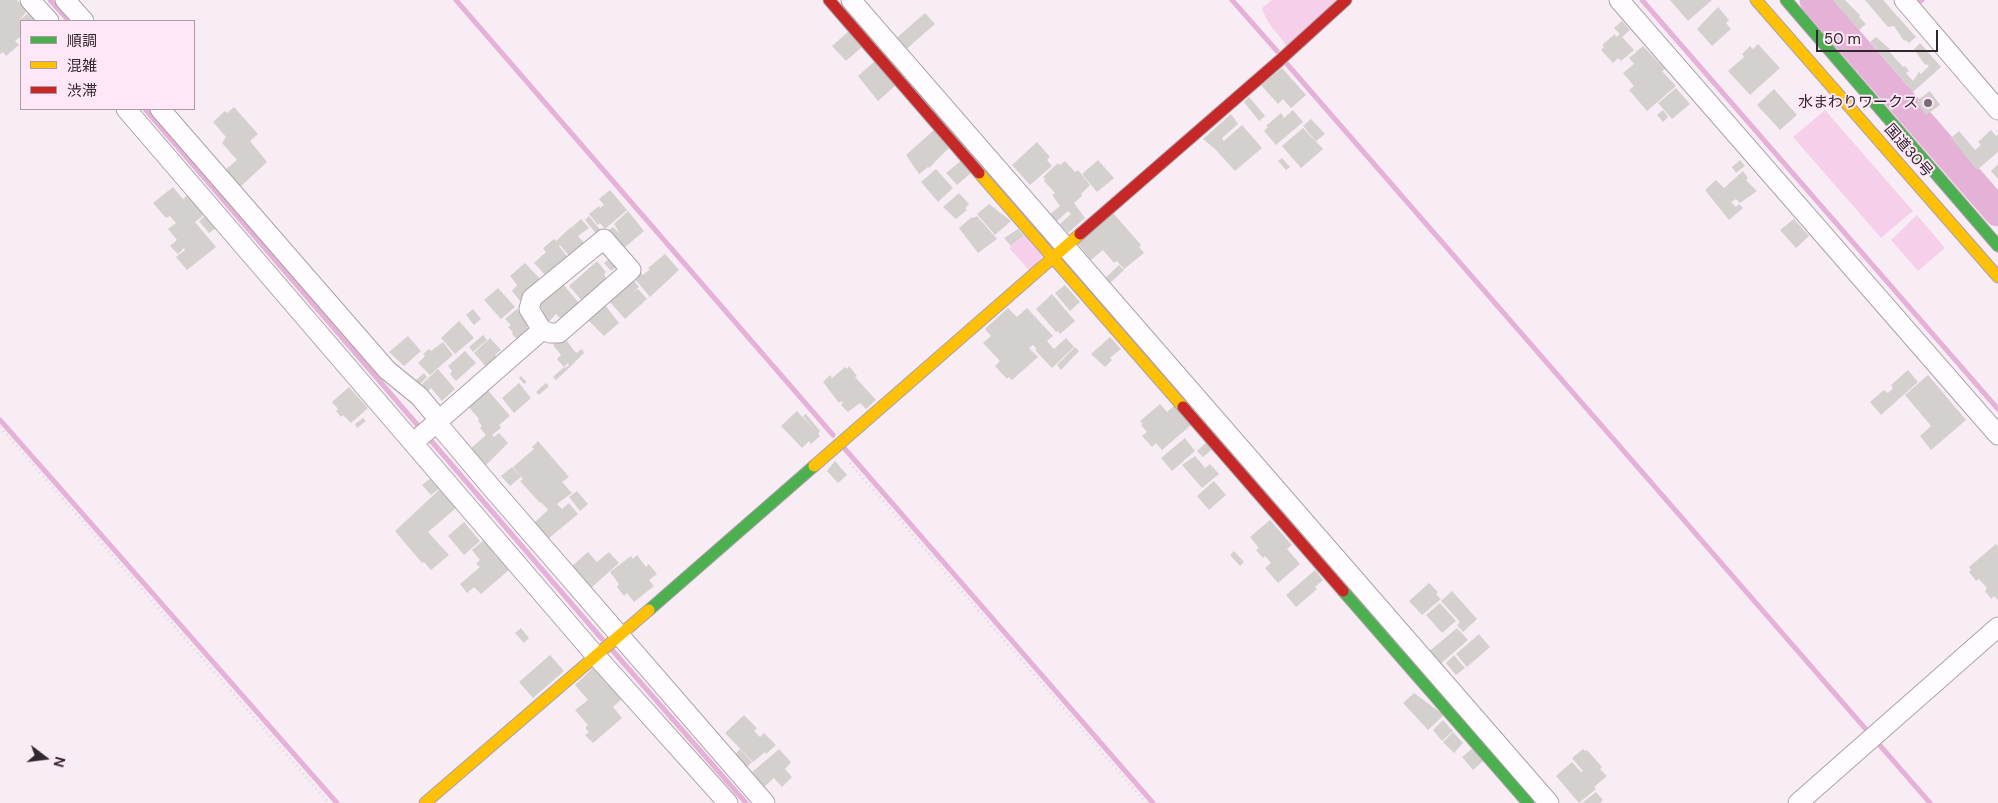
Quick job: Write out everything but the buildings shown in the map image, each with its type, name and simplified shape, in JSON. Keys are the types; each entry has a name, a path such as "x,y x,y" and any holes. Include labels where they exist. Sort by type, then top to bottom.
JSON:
{"main road":[{"path":"829,0 1059,252 1528,803"},
{"path":"425,803 830,453 1346,0"},
{"name":"国道30号","path":"1756,0 1998,277"},
{"name":"国道30号","path":"1786,0 1998,246"}],"street":[{"path":"30,0 48,20"},
{"path":"65,0 83,20"},
{"path":"851,0 1059,252 1548,803"},
{"path":"1619,0 1998,435"},
{"path":"1909,2 1998,110"},
{"path":"127,110 388,389 480,496 616,639 765,803"},
{"path":"161,110 386,370 388,389"},
{"path":"604,239 631,270 559,334 542,330 529,309 532,298 604,239"},
{"path":"425,433 542,330"},
{"path":"388,389 419,396 425,433 480,496 600,653 728,803"},
{"path":"1798,803 1998,628"}],"path":[{"path":"0,427 329,803"},
{"path":"830,453 841,457 856,468 1146,803"}],"shaded area":[{"path":"1272,0 1339,0 1287,46 1269,23 1262,8"},
{"path":"1825,110 1913,211 1881,238 1793,137"},
{"path":"1917,215 1945,248 1918,271 1891,240"},
{"path":"1025,234 1044,255 1030,271 1009,248"}],"waterway":[{"path":"50,0 68,20"},
{"path":"456,0 833,435"},
{"path":"1232,0 1277,51"},
{"path":"1642,0 1998,409"},
{"path":"1814,0 1998,212"},
{"path":"1287,64 1930,803"},
{"path":"146,110 602,639"},
{"path":"0,420 337,803"},
{"path":"845,449 1153,803"},
{"path":"613,651 746,803"}],"traffic: fast":[{"path":"1786,0 1998,246"},
{"path":"649,610 814,466"},
{"path":"1343,591 1528,803"}],"traffic: slow":[{"path":"1756,0 1998,277"},
{"path":"979,173 1183,407"},
{"path":"814,466 1080,234"},
{"path":"425,803 649,610"}],"traffic: jam":[{"path":"829,0 979,173"},
{"path":"1080,234 1279,61 1346,0"},
{"path":"1183,407 1343,591"}],"place":[{"name":"水まわりワークス","path":"1928,103"}]}
